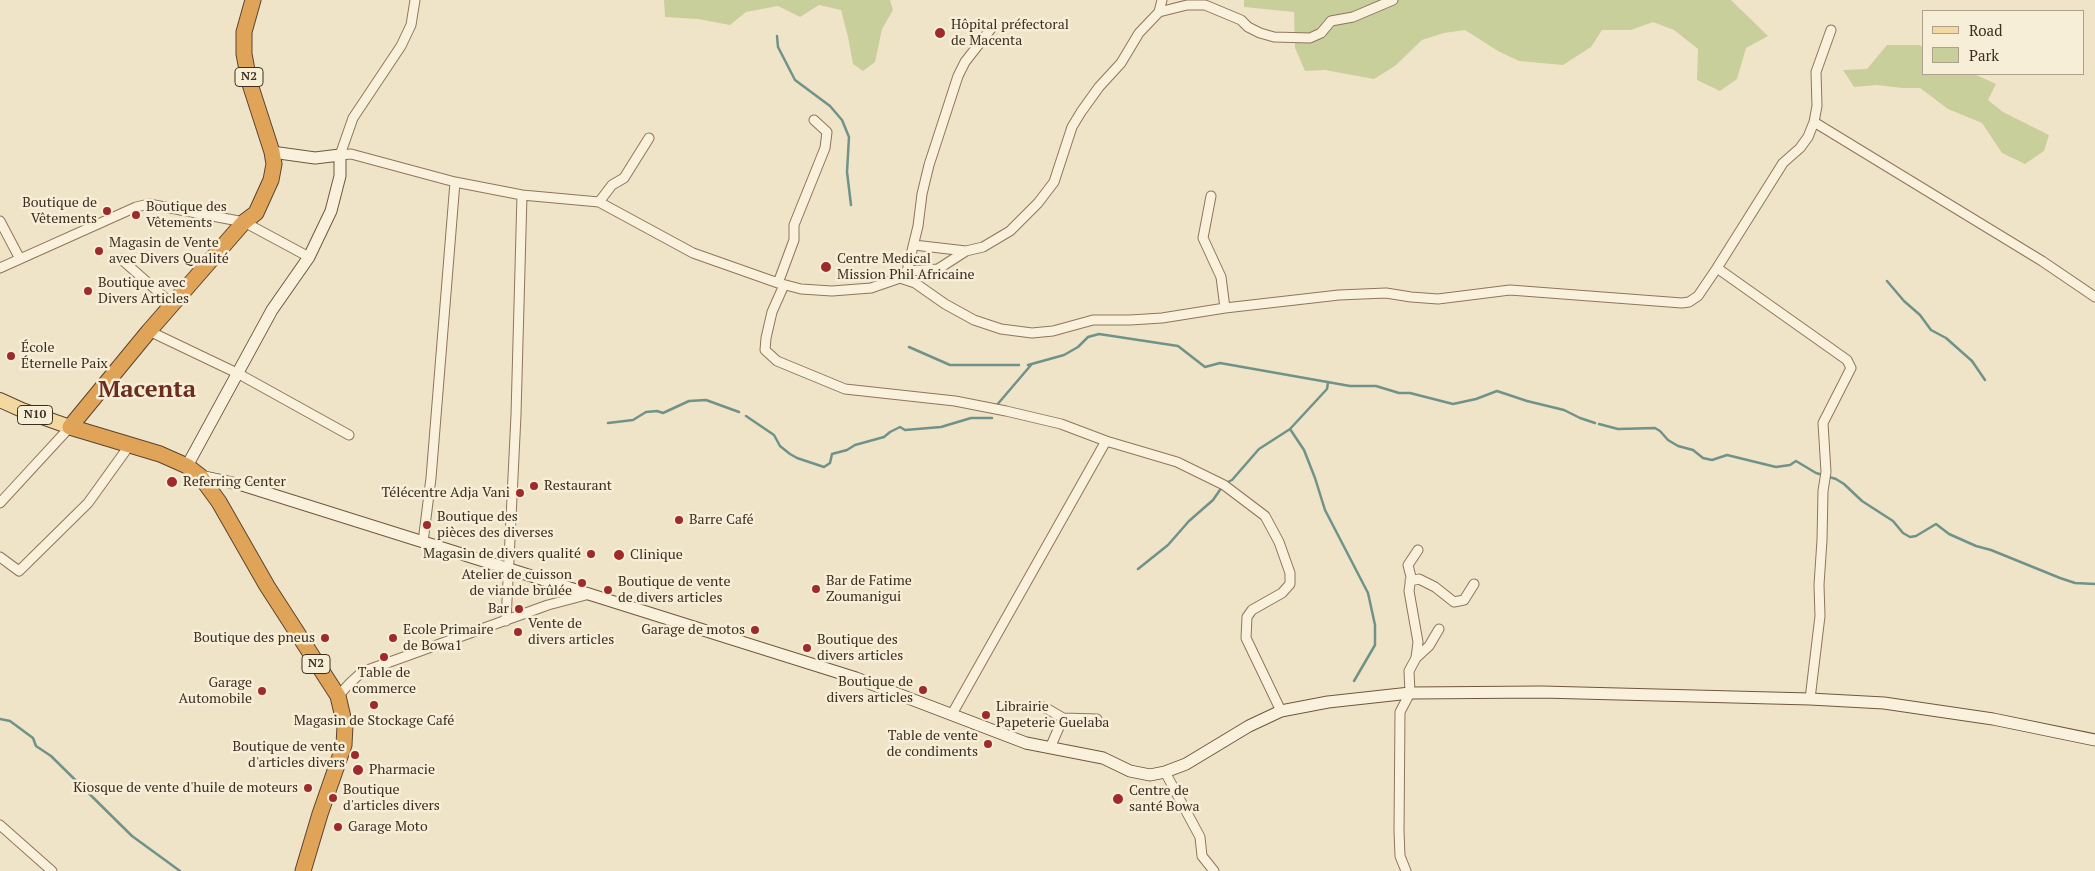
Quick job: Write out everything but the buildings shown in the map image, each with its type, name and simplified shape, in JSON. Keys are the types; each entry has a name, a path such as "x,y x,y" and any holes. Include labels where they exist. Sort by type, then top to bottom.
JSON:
{"highway":[{"name":"N2","path":"253,0 244,32 244,54 249,81 272,152 274,164 271,180 256,213 244,222 148,331 70,427 160,454 187,466 200,476 219,502 267,586 338,696 345,726 344,745 302,871"}],"main road":[{"path":"187,466 239,374 272,310 309,257 331,211 340,176 340,154 315,158 272,152"},
{"name":"N10","path":"0,400 70,427"},
{"path":"200,476 242,485 856,678 1026,743 1103,758 1130,771 1150,775 1165,772 1186,764 1249,726 1281,711 1328,702 1410,693 1542,692 1810,699 1908,706 1993,719 2095,740"}],"street":[{"path":"415,0 408,32 401,46 354,118 340,154 351,154 455,182 522,195 599,202 693,253 781,284 801,289 832,291 871,288 900,278 907,271 914,245 922,194 929,165 958,76 965,62 994,26"},
{"path":"907,271 938,269 966,251 983,246 1010,231 1038,203 1054,182 1072,127 1081,112 1098,87 1121,64 1139,33 1159,12 1162,0"},
{"path":"1159,12 1187,4 1205,5 1241,20 1248,27 1260,33 1274,37 1310,38 1321,34 1331,21 1353,17 1393,0"},
{"path":"900,278 915,283 974,320 1001,329 1032,333 1053,331 1093,320 1162,318 1225,308 1339,295 1386,293 1438,299 1510,290 1689,302 1698,296 1783,163 1800,148 1814,122 1817,106 1816,72 1831,30"},
{"path":"814,120 827,132 825,148 794,225 794,240 772,312 765,350 777,361 845,389 955,401 1061,424 1106,441 1177,462 1224,485 1265,516 1279,542 1290,573 1290,584 1282,593 1252,610 1247,618 1246,638 1281,711"},
{"path":"1814,122 1915,185 2021,247 2095,297"},
{"path":"599,202 612,185 624,178 650,138"},
{"path":"423,542 431,478 455,182"},
{"path":"506,620 516,415 522,195"},
{"path":"1211,196 1203,238 1221,278 1225,308"},
{"path":"0,268 136,207 149,204 244,222 309,257"},
{"path":"0,221 20,259"},
{"path":"914,245 966,251"},
{"path":"121,259 172,304"},
{"path":"1717,268 1847,360 1851,368 1823,423 1825,476 1818,585 1820,616 1810,699"},
{"path":"148,331 239,374 349,435"},
{"path":"0,503 70,427"},
{"path":"952,714 1106,441"},
{"path":"0,557 19,571 88,503 129,446"},
{"path":"1406,871 1400,856 1399,831 1400,712 1410,693 1409,672 1416,658 1418,642 1409,590 1408,565 1418,550"},
{"path":"1410,581 1419,580 1427,583 1444,593 1454,602 1464,600 1474,584"},
{"path":"338,696 362,672 548,605 586,594"},
{"path":"1416,658 1429,646 1439,629"},
{"path":"1044,707 1063,718 1097,719"},
{"path":"1050,748 1063,718"},
{"path":"1165,772 1200,837 1202,856 1214,871"},
{"path":"0,825 52,871"}],"green space":[{"path":"664,0 890,0 893,10 882,29 875,62 863,71 853,64 841,10 819,5 800,17 778,6 746,12 730,25 698,19 665,17"},
{"path":"1244,0 1731,0 1768,36 1746,48 1737,79 1720,91 1697,80 1698,49 1674,30 1653,22 1631,30 1602,30 1591,47 1563,65 1519,61 1498,51 1465,30 1444,33 1422,40 1395,66 1374,79 1325,70 1305,71 1295,48 1294,12 1244,7"},
{"path":"1887,45 1922,46 1922,75 1976,75 1996,84 1988,100 2003,112 2049,135 2044,151 2025,164 2002,153 1982,123 1948,109 1920,88 1877,85 1854,87 1843,70 1867,69"}],"waterway":[{"path":"777,36 778,47 795,80 830,106 842,120 849,137 847,172 851,205"},
{"path":"1887,281 1904,301 1920,315 1931,330 1946,338 1972,361 1985,380"},
{"path":"1028,365 1064,355 1078,347 1088,337 1099,334 1178,346 1205,367 1220,363 1350,386 1376,386 1399,393 1410,393 1453,404 1476,399 1497,391 1564,410 1595,423"},
{"path":"909,347 950,365 1019,365"},
{"path":"996,406 1031,365"},
{"path":"1226,483 1232,480 1259,449 1290,429 1327,389 1328,382"},
{"path":"608,423 633,420 646,412 657,411 663,413 689,401 706,400 739,412"},
{"path":"746,416 774,435 780,446 790,454 824,467 830,463 832,454 884,437 900,427 905,430 941,427 971,418 992,418"},
{"path":"1599,424 1618,429 1655,428 1678,446 1693,450 1703,458 1712,460 1727,455 1776,467 1790,465 1796,461 1816,473 1836,479 1844,484 1862,501 1893,521 1903,533 1910,537 1916,536 1936,524 1949,534 1976,546 1991,550 2060,578 2075,583 2095,584"},
{"path":"1290,429 1304,450 1325,510 1368,593 1375,625 1375,645 1354,681"},
{"path":"1138,569 1168,545 1189,521 1213,500 1222,487"},
{"path":"0,719 10,721 33,738 36,746 51,756 132,836 180,871"}],"place":[{"name":"Hôpital préfectoral de Macenta","path":"940,33"},
{"name":"Boutique de Vêtements","path":"107,211"},
{"name":"Boutique des Vêtements","path":"136,215"},
{"name":"Magasin de Vente avec Divers Qualité","path":"99,251"},
{"name":"Centre Medical Mission Phil Africaine","path":"826,267"},
{"name":"Boutique avec Divers Articles","path":"88,291"},
{"name":"École Éternelle Paix","path":"11,356"},
{"name":"Referring Center","path":"172,482"},
{"name":"Restaurant","path":"534,486"},
{"name":"Télécentre Adja Vani","path":"520,493"},
{"name":"Barre Café","path":"679,520"},
{"name":"Boutique des pièces des diverses","path":"427,525"},
{"name":"Magasin de divers qualité","path":"591,554"},
{"name":"Clinique","path":"619,555"},
{"name":"Atelier de cuisson de viande brûlée","path":"582,583"},
{"name":"Bar de Fatime Zoumanigui","path":"816,589"},
{"name":"Boutique de vente de divers articles","path":"608,590"},
{"name":"Bar","path":"519,609"},
{"name":"Garage de motos","path":"755,630"},
{"name":"Vente de divers articles","path":"518,632"},
{"name":"Boutique des pneus","path":"325,638"},
{"name":"Ecole Primaire de Bowa1","path":"393,638"},
{"name":"Boutique des divers articles","path":"807,648"},
{"name":"Table de commerce","path":"384,657"},
{"name":"Boutique de divers articles","path":"923,690"},
{"name":"Garage Automobile","path":"262,691"},
{"name":"Magasin de Stockage Café","path":"374,705"},
{"name":"Librairie Papeterie Guelaba","path":"986,715"},
{"name":"Table de vente de condiments","path":"988,744"},
{"name":"Boutique de vente d'articles divers","path":"355,755"},
{"name":"Pharmacie","path":"358,770"},
{"name":"Kiosque de vente d'huile de moteurs","path":"308,788"},
{"name":"Boutique d'articles divers","path":"333,798"},
{"name":"Centre de santé Bowa","path":"1118,799"},
{"name":"Garage Moto","path":"338,827"}],"district":[{"name":"Macenta","path":"147,390"}]}
